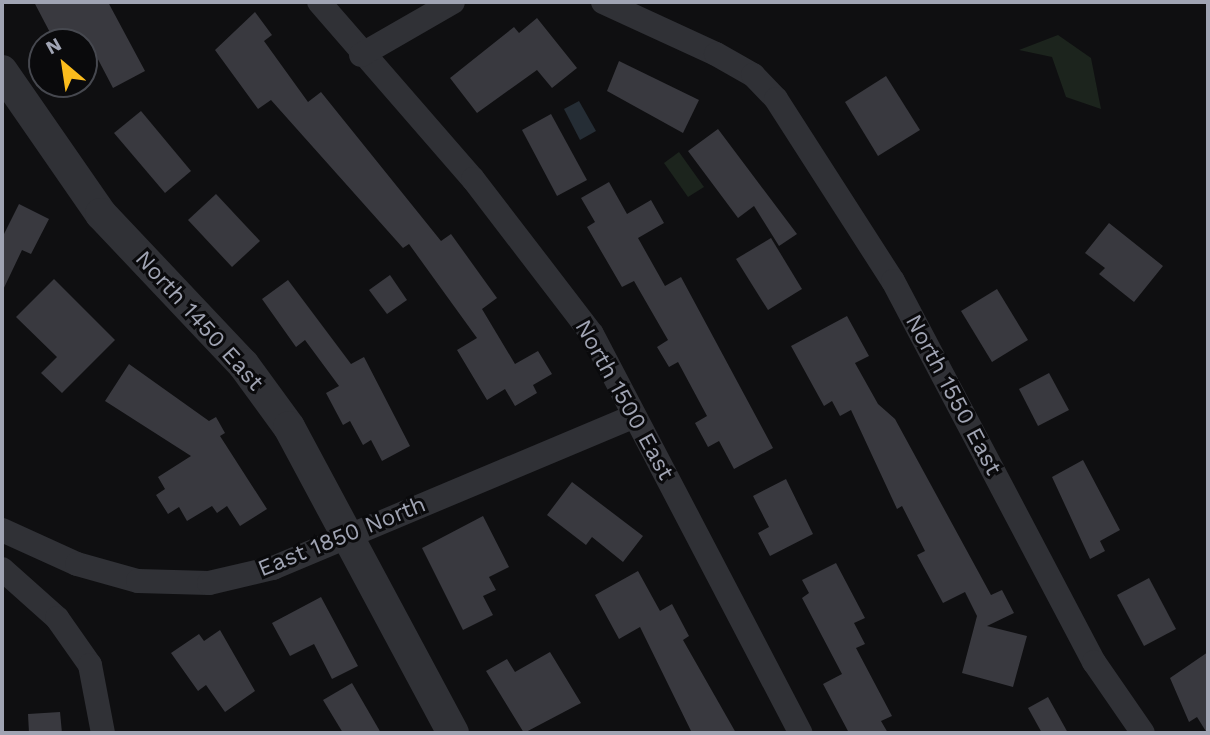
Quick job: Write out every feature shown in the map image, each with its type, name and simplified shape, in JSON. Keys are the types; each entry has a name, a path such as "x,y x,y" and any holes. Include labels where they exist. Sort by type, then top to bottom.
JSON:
{"street":[{"name":"North 1500 East","path":"319,2 361,55 473,179 583,323 801,733"},
{"path":"361,55 453,2"},
{"name":"North 1550 East","path":"603,2 745,71 776,99 893,281 1094,662 1143,733"},
{"name":"North 1450 East","path":"2,71 102,214 243,364 289,428 453,733"},
{"name":"East 1850 North","path":"2,530 77,564 138,581 209,583 273,568 634,416"},
{"path":"2,569 57,618 90,665 103,733"}],"shaded area":[{"path":"1058,35 1091,58 1101,109 1066,97 1052,57 1019,50"},
{"path":"579,101 596,131 580,140 564,109"},
{"path":"679,152 704,187 688,197 664,163"}],"building":[{"path":"34,2 108,2 145,71 113,88 98,59 98,28 48,28"},
{"path":"255,12 272,35 264,41 308,102 321,92 441,241 451,234 497,298 482,309 515,364 538,351 552,374 533,385 537,393 515,406 505,389 487,400 457,350 477,338 409,244 403,248 271,100 258,109 215,50"},
{"path":"537,18 577,68 552,88 537,70 477,113 450,78 514,27 519,33"},
{"path":"619,61 699,100 683,133 607,91"},
{"path":"886,76 920,130 878,156 845,102"},
{"path":"141,111 191,171 165,193 114,133"},
{"path":"551,114 587,180 557,196 522,130"},
{"path":"718,129 797,234 779,246 754,206 738,218 688,151"},
{"path":"609,182 627,214 651,200 664,223 638,238 665,286 681,277 773,448 734,469 719,441 708,447 695,423 707,416 678,362 669,367 657,347 668,340 634,281 622,287 587,227 595,222 581,198"},
{"path":"216,194 260,241 232,267 188,220"},
{"path":"19,204 49,219 31,254 22,250 2,292 2,238"},
{"path":"1109,223 1163,266 1134,302 1099,274 1105,268 1085,253"},
{"path":"771,238 802,289 768,310 736,259"},
{"path":"390,275 407,300 387,314 369,290"},
{"path":"54,279 115,340 62,393 41,373 57,357 16,317"},
{"path":"288,280 351,364 364,357 410,446 382,461 371,440 363,445 350,421 343,425 326,393 339,386 305,340 296,347 262,299"},
{"path":"997,289 1028,340 992,362 961,311"},
{"path":"847,316 869,356 855,363 878,404 895,419 991,595 1002,590 1014,613 987,626 1027,636 1013,687 962,673 977,616 965,592 943,603 917,555 925,551 902,506 897,509 851,410 840,416 832,401 824,406 791,346"},
{"path":"129,364 209,421 216,417 225,433 220,436 267,509 240,526 227,506 217,513 212,506 187,521 179,507 168,514 156,495 165,489 158,477 191,456 105,401"},
{"path":"1049,373 1069,410 1038,426 1019,389"},
{"path":"1083,460 1120,530 1100,541 1105,551 1090,559 1052,477"},
{"path":"786,479 813,534 770,556 758,533 769,527 753,496"},
{"path":"572,482 643,536 623,562 592,537 586,545 547,515"},
{"path":"483,516 509,567 489,577 496,590 483,596 493,615 463,630 422,548"},
{"path":"836,563 865,618 854,623 865,644 856,648 892,716 881,721 888,733 849,733 823,684 842,674 802,598 809,593 802,580"},
{"path":"638,571 660,611 672,604 689,636 683,640 736,733 692,733 640,627 619,639 595,595"},
{"path":"1149,578 1176,629 1144,646 1117,595"},
{"path":"321,597 358,666 332,679 314,644 290,656 272,623"},
{"path":"220,630 255,691 225,712 206,685 198,691 171,653 199,634 204,641"},
{"path":"550,652 581,703 524,733 486,671 507,659 515,672"},
{"path":"1208,652 1207,733 1197,717 1189,722 1170,678"},
{"path":"352,683 381,733 343,733 323,700"},
{"path":"1048,697 1068,733 1042,733 1028,708"},
{"path":"60,712 62,733 29,733 28,714"}]}
